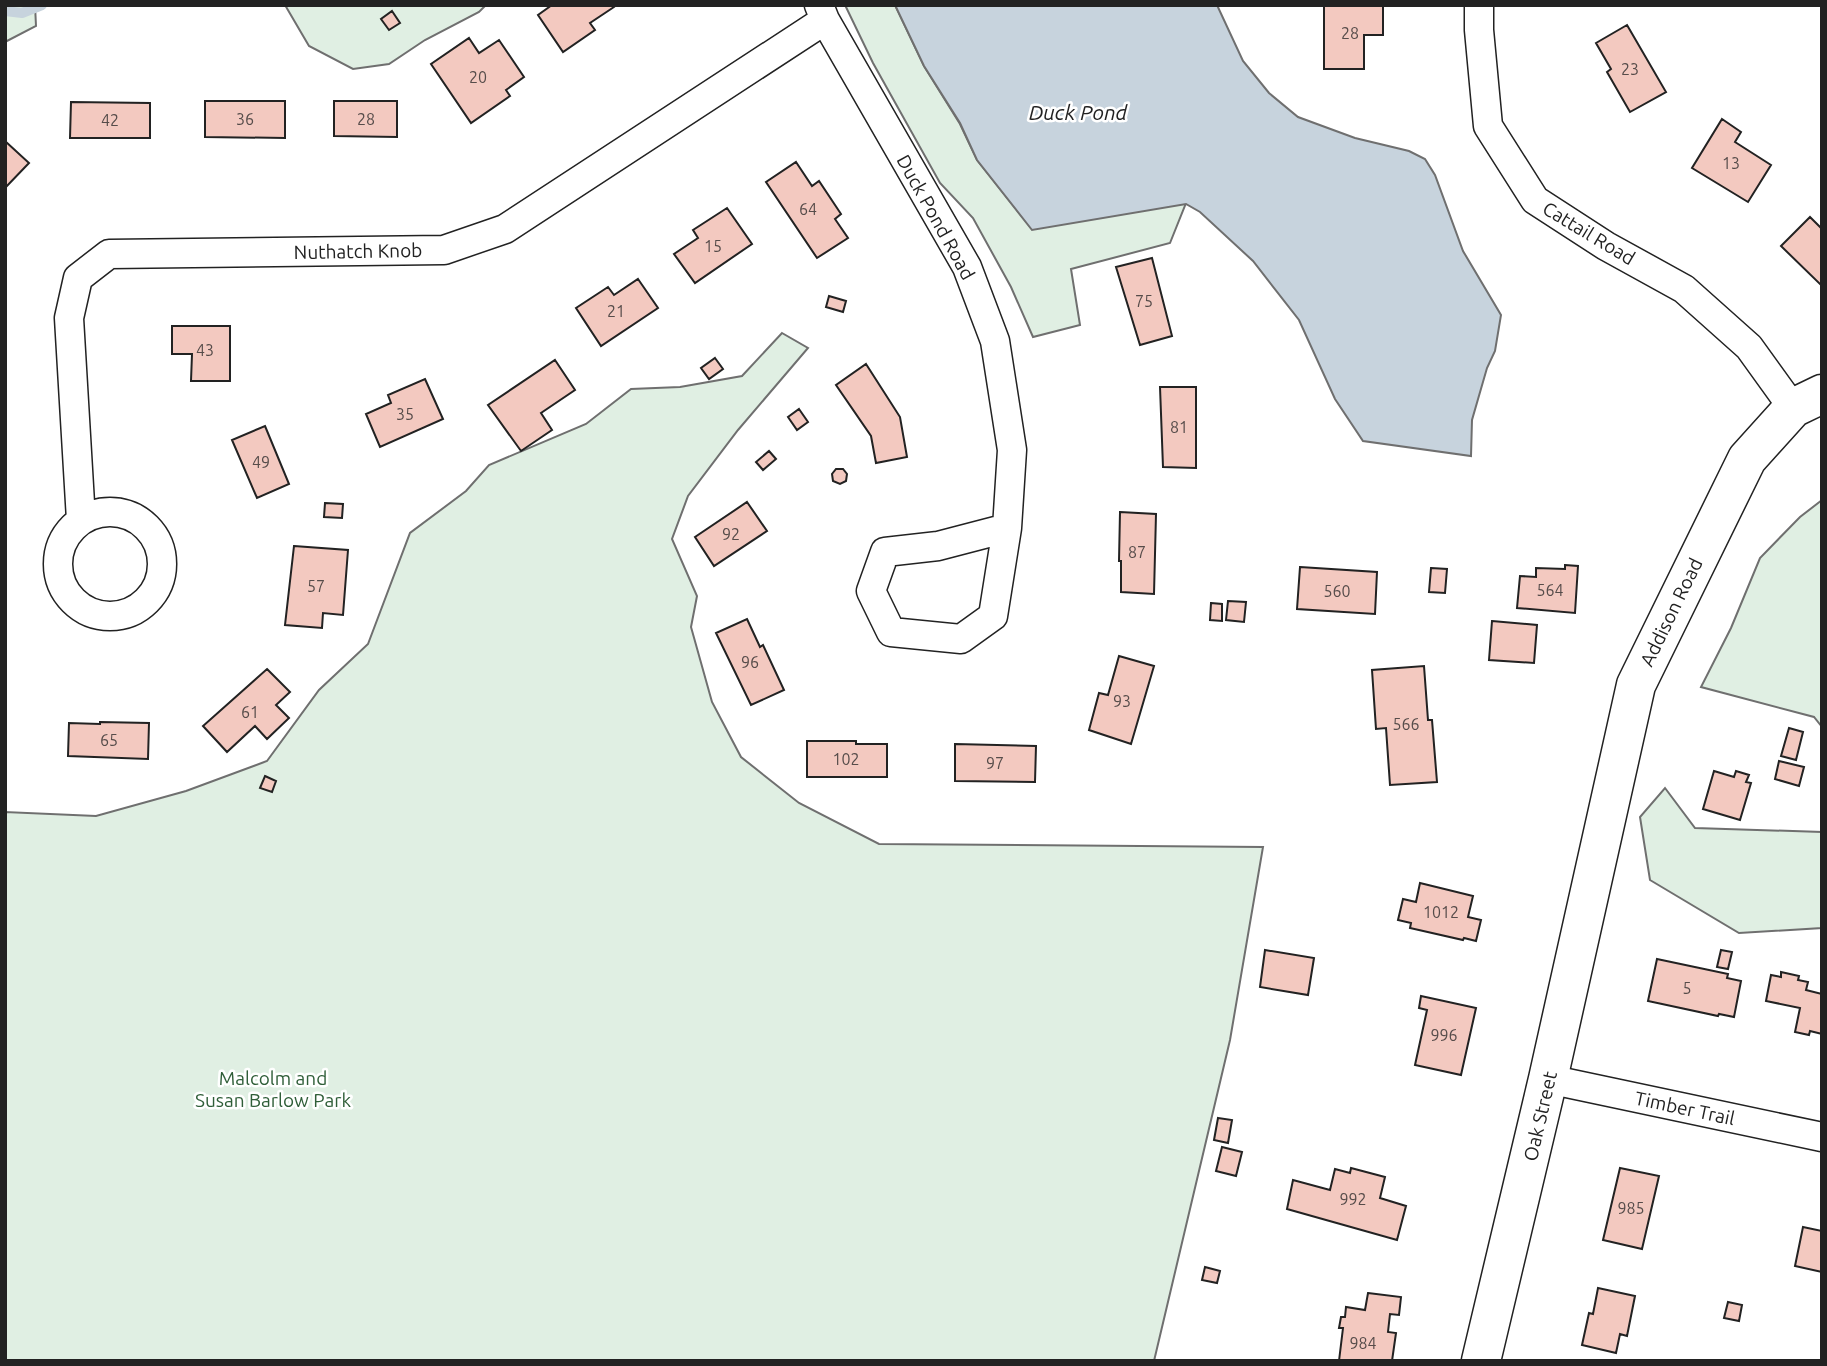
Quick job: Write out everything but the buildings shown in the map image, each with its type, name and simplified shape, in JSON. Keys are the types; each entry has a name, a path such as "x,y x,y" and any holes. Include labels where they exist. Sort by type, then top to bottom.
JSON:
{"main road":[{"name":"Addison Road","path":"1593,870 1636,685 1746,459 1807,401"},
{"name":"Oak Street","path":"1481,1361 1548,1079 1593,870"}],"street":[{"name":"Cattail Road","path":"1479,5 1488,126 1535,200 1606,246 1684,289 1807,401"},
{"name":"Nuthatch Knob","path":"81,520 69,318 78,278 109,254 444,250 505,229 822,13"},
{"name":"Duck Pond Road","path":"822,13 967,267 995,341 1012,450 1007,527 993,616 961,639 891,632 871,591 885,552 938,546 1007,527"},
{"name":"Timber Trail","path":"1548,1079 1822,1137"}],"green space":[{"path":"5,5 35,5 36,26 5,42"},
{"path":"285,5 486,5 479,12 425,40 389,64 353,69 309,46"},
{"path":"845,5 895,5 924,66 960,124 977,160 1032,229 1186,203 1170,243 1071,269 1080,325 1033,337 1011,287 973,218 940,183 873,63"},
{"name":"Malcolm and Susan Barlow Park","path":"782,333 808,348 738,430 688,496 672,539 697,596 691,627 712,702 741,757 799,803 879,844 1263,847 1230,1040 1154,1361 5,1361 5,812 96,816 186,791 267,761 319,690 368,644 410,533 466,491 489,465 586,424 631,389 680,387 742,376"},
{"path":"1822,500 1822,727 1814,717 1701,687 1731,628 1760,558 1800,517"},
{"path":"1665,788 1695,828 1822,832 1822,928 1739,933 1650,880 1640,817"}],"water":[{"name":"Duck Pond","path":"895,5 1217,5 1243,61 1269,93 1298,117 1355,138 1409,151 1425,159 1435,175 1463,251 1501,315 1495,351 1487,368 1472,420 1471,456 1363,441 1335,399 1299,320 1253,261 1200,212 1186,204 1032,230 977,160 960,123 924,66"}],"waterway":[{"path":"5,11 22,13 42,5"}]}
